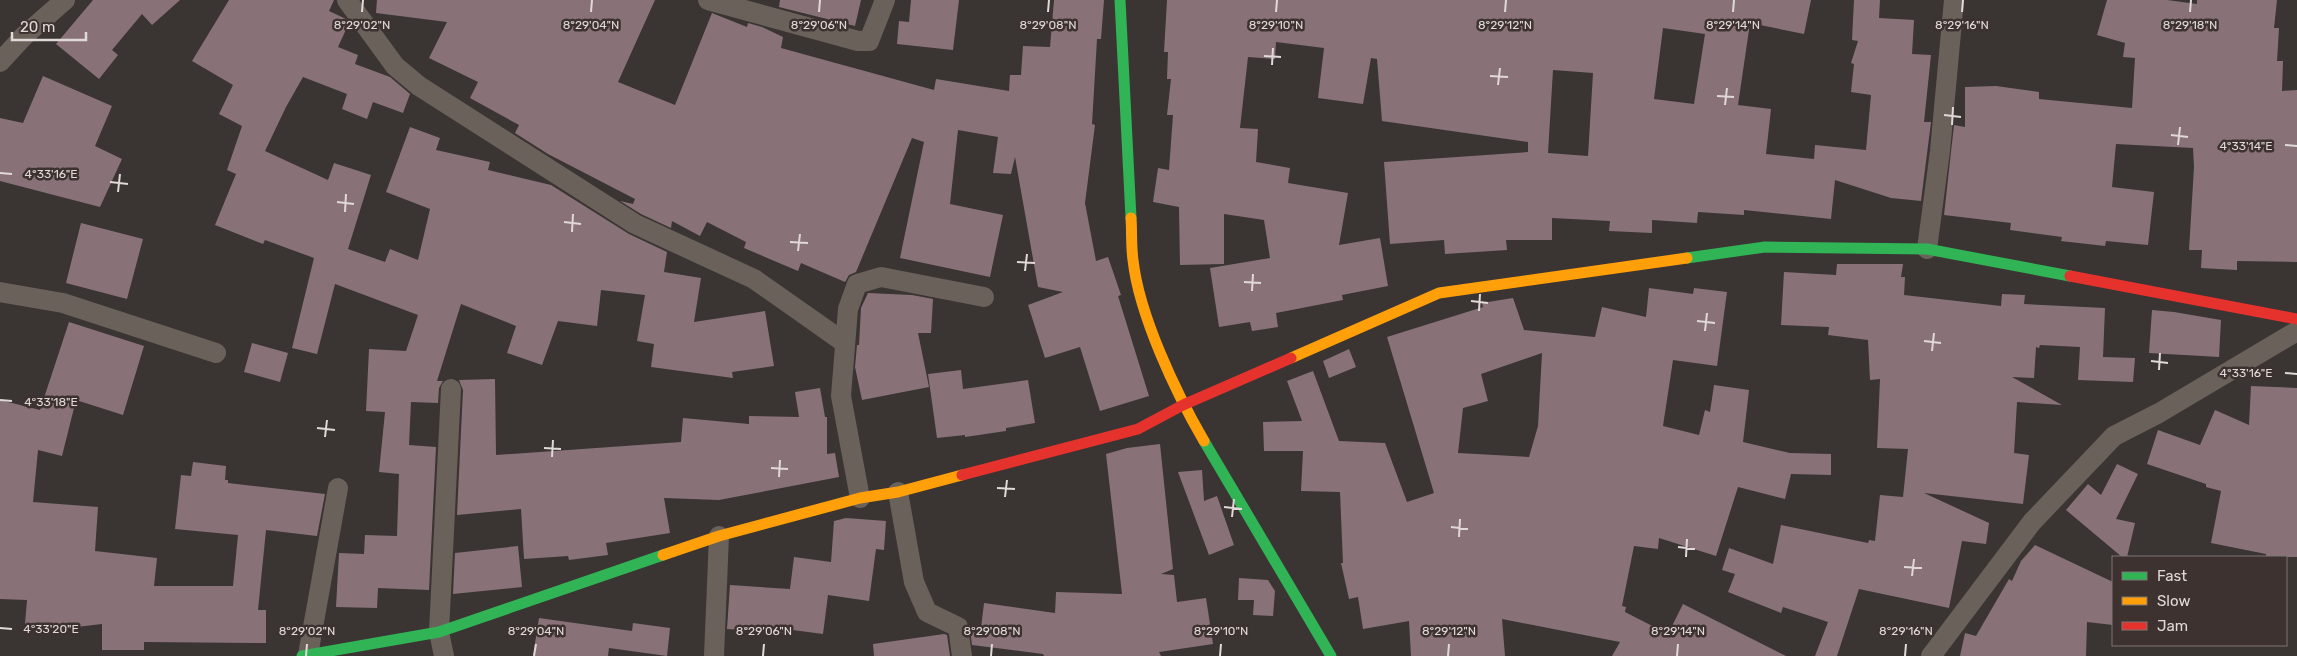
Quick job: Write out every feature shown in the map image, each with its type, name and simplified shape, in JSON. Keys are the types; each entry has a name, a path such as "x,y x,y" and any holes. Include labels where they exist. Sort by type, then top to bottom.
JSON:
{"street":[{"path":"0,62 24,36 65,0"},
{"path":"347,0 395,66 419,86 635,224 754,279 845,343"},
{"path":"708,0 858,40 869,41 876,28 884,0"},
{"path":"1120,0 1134,261 1146,313 1183,405 1330,656"},
{"path":"1927,250 1940,151 1954,0"},
{"path":"338,488 305,655 439,632 719,536 860,498 898,492 1138,429 1183,405 1439,293 1765,247 1927,250 2297,319"},
{"path":"860,498 841,396 848,310 857,284 881,277 984,297"},
{"path":"0,292 63,303 216,353"},
{"path":"1931,656 2032,522 2114,436 2159,413 2297,331"},
{"path":"444,656 439,632 451,389"},
{"path":"898,492 914,582 927,612 958,627 962,656"},
{"path":"714,656 719,536"}],"building":[{"path":"93,0 180,0 152,25 142,14 112,50 118,55 99,79 56,44"},
{"path":"229,0 334,0 329,11 346,19 349,23 338,47 358,55 355,64 390,77 410,94 403,113 373,102 367,119 342,109 347,94 303,77 265,151 328,180 334,163 371,175 348,249 385,262 390,249 418,260 430,209 386,192 410,127 440,138 436,150 490,162 488,170 551,185 629,234 667,252 664,272 701,278 694,322 765,311 774,366 732,372 733,378 651,367 654,344 637,341 645,295 601,290 597,326 558,321 542,365 507,353 516,326 461,304 437,381 443,381 439,388 438,403 411,402 409,445 436,447 429,590 378,588 377,608 336,607 339,553 364,554 365,535 397,536 399,474 379,472 385,412 366,411 369,349 406,351 418,315 335,284 317,354 292,348 314,258 265,240 263,244 215,225 236,174 227,170 242,126 219,114 233,85 192,61"},
{"path":"377,0 655,0 618,82 675,105 712,13 747,27 748,23 762,27 783,37 781,48 934,90 936,79 1009,91 1010,75 1021,75 1023,46 1050,47 1054,0 1104,0 1101,39 1097,39 1092,124 1095,125 1085,203 1096,261 1108,257 1121,295 1118,296 1149,396 1100,411 1080,347 1045,358 1028,305 1063,292 1038,287 1015,157 1011,174 993,173 998,137 958,130 950,204 1003,215 990,277 900,258 924,142 912,138 856,272 849,275 845,282 801,263 798,271 744,248 746,242 707,222 700,236 672,221 671,228 641,214 620,201 633,204 635,199 548,154 515,133 519,125 470,98 478,82 429,58 447,22 376,13"},
{"path":"780,0 861,0 855,26 779,7"},
{"path":"911,0 959,0 953,50 897,44 899,21 909,22"},
{"path":"1167,0 1811,0 1804,34 1750,23 1738,105 1771,109 1766,154 1814,159 1815,145 1866,150 1871,95 1851,92 1854,64 1851,63 1858,41 1852,40 1854,0 1880,0 1879,18 1914,20 1912,54 1931,55 1924,122 1931,122 1921,201 1891,198 1835,180 1831,219 1744,210 1744,215 1698,212 1697,223 1652,220 1652,233 1609,231 1610,221 1552,218 1552,240 1506,240 1507,250 1445,254 1444,240 1390,244 1384,162 1528,152 1528,142 1382,121 1377,59 1371,58 1363,104 1318,98 1324,48 1276,42 1275,59 1248,57 1240,128 1258,129 1256,162 1290,168 1288,183 1348,193 1339,245 1380,238 1388,286 1342,295 1343,300 1276,313 1278,327 1252,331 1250,322 1219,327 1210,268 1270,258 1264,220 1224,214 1224,264 1180,265 1179,207 1153,202 1158,168 1169,170 1173,115 1167,115 1171,79 1167,79 1168,52 1164,52","holes":["1663,28 1705,34 1694,104 1654,99","1553,70 1593,73 1588,156 1548,153"]},
{"path":"2107,0 2167,0 2197,4 2197,0 2277,0 2274,28 2279,28 2277,61 2283,61 2282,91 2297,90 2297,262 2237,261 2237,270 2201,268 2202,250 2189,250 2194,167 2193,148 2116,144 2112,187 2154,192 2148,245 2106,241 2105,246 2061,241 2062,237 2010,230 2011,223 1944,215 1954,125 1965,127 1965,87 1996,86 2039,92 2039,99 2132,108 2135,58 2123,57 2125,43 2097,35"},
{"path":"43,76 112,106 95,146 122,159 100,207 0,181 0,118 23,123"},
{"path":"81,223 143,239 127,299 66,283"},
{"path":"1837,264 1903,264 1901,277 1905,277 1904,295 2001,306 2002,294 2025,295 2024,304 2105,308 2103,357 2135,358 2133,382 2078,380 2080,347 2040,345 2039,348 2036,347 2034,378 2012,377 2062,405 2017,402 2014,453 2029,455 2023,504 1924,493 1989,523 1986,544 1962,541 1949,608 1859,589 1837,656 1815,656 1828,622 1783,607 1781,613 1728,592 1735,574 1722,570 1729,548 1773,564 1781,525 1868,543 1869,540 1875,541 1880,495 1903,497 1908,449 1877,448 1880,379 1870,380 1868,340 1828,335 1829,327 1781,325 1784,272 1836,275"},
{"path":"1649,288 1693,294 1694,288 1727,292 1717,366 1673,360 1663,426 1699,435 1705,410 1710,412 1714,385 1749,390 1743,442 1790,453 1831,454 1831,475 1791,474 1785,499 1738,487 1716,556 1659,538 1658,549 1634,546 1622,606 1626,607 1625,612 1668,634 1683,604 1786,656 1612,656 1620,642 1502,619 1505,656 1411,656 1409,621 1363,629 1358,597 1349,599 1341,563 1343,563 1340,492 1301,491 1303,451 1264,451 1263,422 1302,421 1287,381 1313,371 1339,441 1385,443 1407,502 1434,493 1387,337 1483,307 1482,303 1513,298 1524,330 1595,337 1602,307 1646,317","holes":["1542,353 1538,426 1529,457 1458,453 1463,408 1488,401 1481,374"]},
{"path":"868,293 912,295 933,299 931,333 918,333 929,387 862,400 855,367 857,345 859,345 861,308"},
{"path":"2152,310 2221,320 2219,357 2149,353"},
{"path":"69,322 144,346 123,415 76,400 62,456 38,450 33,502 98,507 95,551 157,558 154,586 233,586 238,535 175,529 181,475 191,476 193,462 226,466 225,480 228,480 228,483 325,494 317,536 266,530 258,610 266,610 266,643 144,642 144,650 102,650 102,624 59,629 59,626 25,624 27,600 0,599 0,400 40,410"},
{"path":"252,343 288,353 280,382 244,372"},
{"path":"1349,349 1356,367 1329,378 1323,361"},
{"path":"961,370 963,389 1028,380 1035,423 1006,428 1006,431 965,437 965,435 937,438 928,374"},
{"path":"495,379 496,455 681,442 683,418 749,424 749,416 799,417 795,392 820,388 825,417 827,417 827,454 835,453 839,477 719,500 664,498 670,533 606,543 608,555 569,560 568,556 524,559 521,509 457,515 463,390 459,380"},
{"path":"2251,386 2297,388 2297,557 2266,556 2266,554 2211,543 2221,491 2147,464 2158,430 2200,445 2215,410 2249,425"},
{"path":"1160,444 1173,569 1161,574 1174,575 1177,602 1206,598 1213,644 1159,652 1161,656 1044,656 1043,654 972,645 970,630 981,628 984,603 1055,613 1056,592 1122,594 1106,454 1127,448"},
{"path":"2117,464 2138,474 2116,519 2135,523 2127,556 2121,556 2066,510 2088,484 2101,495"},
{"path":"1202,470 1204,501 1217,496 1234,545 1209,555 1178,472"},
{"path":"846,518 886,521 884,550 876,549 869,601 828,595 823,634 785,629 785,633 727,629 730,585 790,589 794,557 831,562 834,521"},
{"path":"2035,545 2112,582 2112,625 2087,622 2086,656 1960,656 1965,633 1976,636 2009,579 2012,581 2021,561"},
{"path":"518,546 522,587 453,594 455,553"},
{"path":"1239,578 1268,580 1275,591 1273,616 1253,615 1254,600 1238,600"},
{"path":"539,618 632,631 633,623 670,628 667,656 609,648 608,656 533,656"},
{"path":"947,635 950,656 874,656 873,644"}],"traffic: fast":[{"path":"1120,0 1131,218"},
{"path":"1687,258 1765,247 1927,249 2070,276"},
{"path":"1204,441 1331,656"},
{"path":"302,656 439,632 663,555"}],"traffic: slow":[{"path":"1131,218 1133,260 1143,305 1160,353 1204,441"},
{"path":"1291,358 1439,293 1687,258"},
{"path":"663,555 719,536 860,498 898,492 962,475"}],"traffic: jam":[{"path":"2070,276 2297,319"},
{"path":"962,475 1138,429 1183,405 1291,358"}]}
